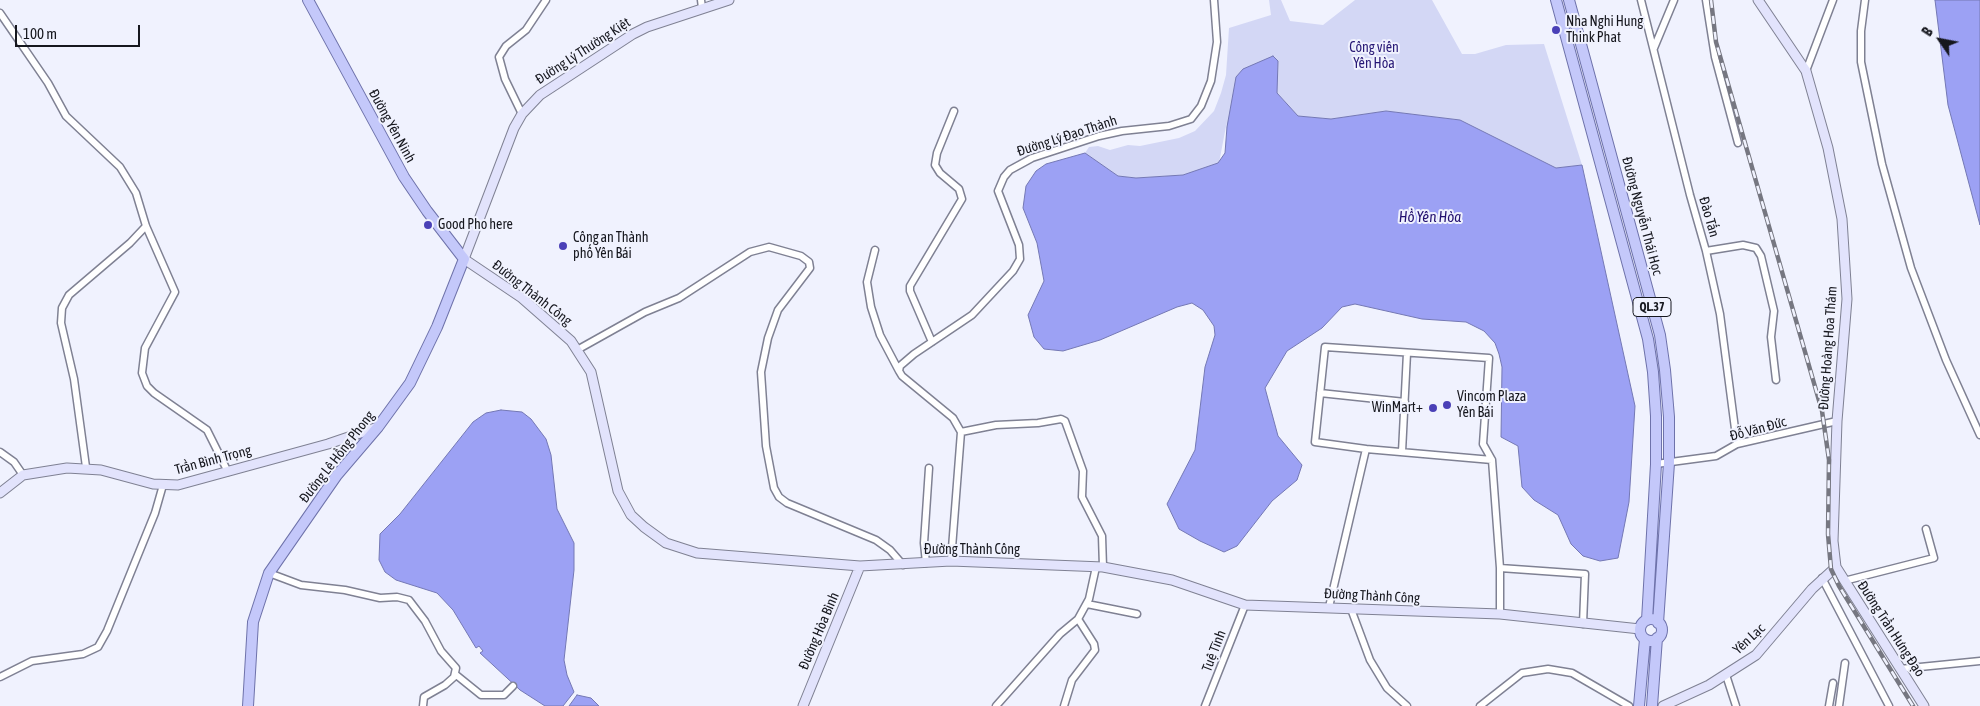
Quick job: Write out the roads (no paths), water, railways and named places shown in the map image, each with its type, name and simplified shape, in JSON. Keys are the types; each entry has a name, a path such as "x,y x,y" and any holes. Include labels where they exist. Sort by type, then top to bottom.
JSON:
{"main road":[{"name":"Đường Yên Ninh","path":"308,0 404,177 427,211 464,259"},
{"name":"Đường Lý Thường Kiệt","path":"464,259 505,148 522,114 540,95 570,73 633,34 701,4 729,0"},
{"name":"Đường Nguyễn Thái Học","path":"1556,0 1648,339 1653,372 1656,416 1656,464 1647,620"},
{"name":"Đường Nguyễn Thái Học","path":"1569,0 1660,335 1669,416 1669,463 1658,622"},
{"name":"Đường Hoàng Hoa Thám","path":"1758,0 1806,71 1828,148 1842,219 1847,298 1837,421 1834,542 1836,567"},
{"name":"Đường Thành Công","path":"464,259 522,298 571,340 591,372 618,491 631,515 666,543 697,553 860,566 951,561 1099,567 1172,580 1245,605 1500,614 1640,629"},
{"name":"Đường Lê Hồng Phong","path":"248,706 253,622 269,573 337,475 378,427 410,383 464,259"},
{"name":"Trần Bình Trọng","path":"0,493 23,475 86,467 162,485 178,485 328,444 378,427"},
{"name":"Đường Hòa Bình","path":"803,706 860,566"},
{"name":"Yên Lạc","path":"1663,706 1726,675 1756,655 1822,578 1836,567"},
{"name":"Đường Trần Hưng Đạo","path":"1836,567 1924,706"},
{"path":"1657,638 1653,640 1646,639 1641,635 1640,629 1647,620 1658,622"},
{"name":"QL.37","path":"1652,706 1657,638 1661,631 1658,622"},
{"path":"1639,706 1646,639"}],"street":[{"path":"522,114 505,79 499,58 506,46 526,30 546,0"},
{"name":"Đường Lý Đạo Thành","path":"899,371 902,362 972,315 1013,270 1020,259 1019,245 998,191 1004,177 1010,170 1032,158 1100,136 1122,131 1169,126 1191,119 1201,106 1211,81 1216,42 1214,0"},
{"name":"Đào Tấn","path":"1641,0 1706,251 1720,314 1737,444"},
{"path":"1654,48 1674,0"},
{"path":"1706,0 1715,58 1738,143"},
{"path":"1806,71 1833,0"},
{"path":"1865,0 1861,62 1868,104 1885,173 1911,268 1946,360 1980,435"},
{"path":"0,14 48,83 66,116 120,167 136,193 146,226 175,292 145,348 142,373 147,386 154,393 207,430 228,472"},
{"path":"932,342 910,291 910,286 962,199 959,189 940,173 935,164 937,153 954,111"},
{"path":"86,467 74,379 61,323 62,308 69,295 130,243 146,226"},
{"path":"1706,251 1743,245 1756,248 1761,256 1774,312 1771,338 1776,380"},
{"path":"577,350 645,312 686,294 750,252 769,247 801,256 809,262 810,268 778,310 768,338 761,372 766,446 772,484 779,497 787,502 876,540 890,550 903,565"},
{"path":"875,250 868,282 871,307 880,335 899,371 953,418 961,432 951,561"},
{"path":"1492,460 1366,449 1315,442 1325,347 1489,358 1484,444 1492,460 1500,568 1500,614"},
{"path":"1402,452 1408,353"},
{"path":"1320,393 1405,402"},
{"path":"961,432 996,425 1038,423 1060,419 1065,421 1083,471 1082,497 1102,536 1099,567 1087,604 1078,619 1060,634 996,706"},
{"name":"Đỗ Văn Đức","path":"1656,464 1716,456 1737,444 1837,421"},
{"path":"1329,607 1366,449"},
{"path":"0,452 14,462 23,475"},
{"path":"926,563 924,543 929,468"},
{"path":"0,678 32,662 83,654 98,646 107,631 155,513 162,485"},
{"path":"1844,581 1934,558 1926,529"},
{"path":"1500,568 1585,574 1583,624"},
{"path":"269,573 301,585 345,590 380,598 397,597 409,600 418,609 441,651 456,668 455,674 445,686 424,697 423,706"},
{"path":"1822,578 1890,706"},
{"path":"1087,604 1137,614"},
{"name":"Tuệ Tĩnh","path":"1205,706 1245,605"},
{"path":"1351,609 1362,642 1374,667 1387,688 1408,706"},
{"path":"1064,706 1072,680 1095,650 1094,644 1078,619"},
{"path":"1900,669 1980,660"},
{"path":"1839,706 1845,663"},
{"path":"1480,706 1522,673 1548,669 1572,674 1629,706"},
{"path":"455,674 481,695 504,695 513,686"},
{"path":"1726,675 1736,706"},
{"path":"1829,706 1833,683"}],"water":[{"path":"1935,0 1980,0 1980,225 1948,105"},
{"name":"Hồ Yên Hòa","path":"1273,56 1278,61 1277,93 1298,116 1331,119 1386,111 1460,120 1556,168 1582,165 1635,406 1629,502 1618,558 1600,561 1583,556 1571,544 1558,515 1534,500 1522,487 1518,446 1501,437 1502,367 1499,354 1495,343 1484,331 1466,322 1422,319 1355,304 1342,307 1322,328 1287,351 1265,388 1278,436 1302,465 1297,480 1272,501 1237,546 1224,552 1179,529 1167,504 1195,450 1205,367 1215,335 1214,326 1203,310 1192,303 1177,307 1100,340 1063,351 1044,349 1034,337 1028,315 1044,281 1037,243 1023,208 1026,186 1036,171 1046,164 1085,153 1118,176 1136,178 1183,175 1218,163 1225,153 1227,127 1236,77 1243,69"},
{"path":"501,410 522,412 531,419 546,439 551,455 557,509 574,543 574,570 564,660 567,675 574,692 563,706 545,706 520,690 480,653 483,651 479,646 476,648 453,610 437,593 396,580 385,572 379,560 380,534 400,514 473,422 486,413"},
{"path":"577,695 591,698 599,706 569,706"}],"railway":[{"path":"1711,0 1716,42 1822,411 1829,460 1828,534 1831,569 1839,586 1913,706"}],"place":[{"name":"Nha Nghi Hung Think Phat","path":"1556,30"},
{"name":"Good Pho here","path":"428,225"},
{"name":"Công an Thành phố Yên Bái","path":"563,246"},
{"name":"Vincom Plaza Yên Bái","path":"1447,405"},
{"name":"WinMart+","path":"1433,408"}],"park label":[{"name":"Công viên Yên Hòa","path":"1374,56"}]}
